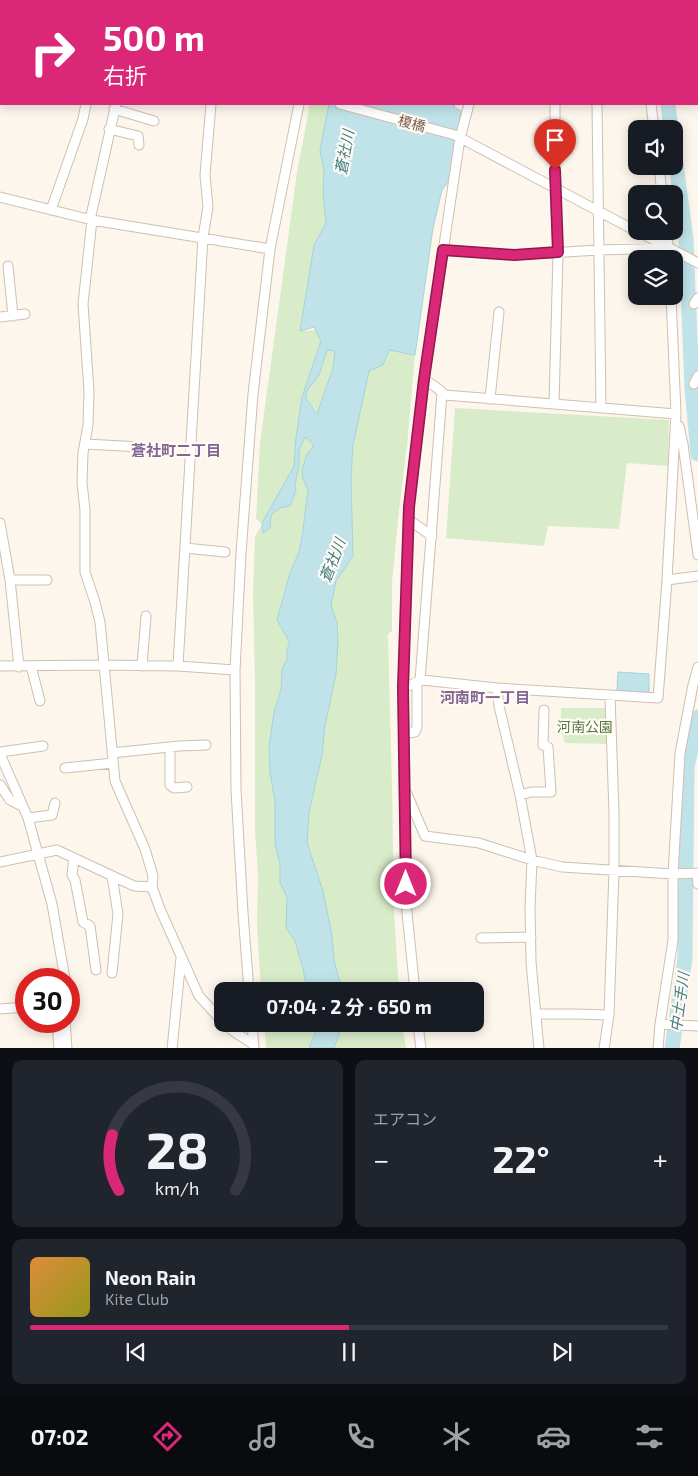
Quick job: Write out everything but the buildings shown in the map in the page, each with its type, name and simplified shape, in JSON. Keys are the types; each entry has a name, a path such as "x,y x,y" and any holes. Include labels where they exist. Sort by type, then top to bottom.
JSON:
{"street":[{"path":"51,210 83,120 86,105"},
{"path":"178,666 203,238 208,206 205,175 210,105"},
{"path":"248,982 236,790 235,670 241,553 253,394 270,249 299,105"},
{"name":"榎橋","path":"344,105 457,137 628,226"},
{"path":"414,982 406,904 403,688 409,520 424,379 457,137 469,105"},
{"path":"554,404 558,252 555,187 555,105"},
{"path":"597,105 601,408"},
{"path":"651,105 653,120"},
{"path":"154,121 115,106 91,220 83,304 89,391 88,425 82,483 85,510 85,572 100,622 115,781 145,849 153,876 152,887 181,956 199,996 214,1012"},
{"path":"110,128 138,136 139,145"},
{"path":"0,198 91,220 270,249"},
{"name":"榎橋","path":"651,240 667,250"},
{"path":"443,250 514,255 599,250 628,251"},
{"name":"榎橋","path":"683,258 698,264"},
{"path":"8,266 13,316"},
{"path":"403,688 419,681 658,698 676,414 671,305"},
{"path":"490,399 499,312"},
{"path":"0,317 25,314"},
{"path":"424,379 437,388 444,396 676,414"},
{"path":"404,734 415,732 418,727 419,681 442,394"},
{"path":"676,414 695,512 698,555"},
{"path":"85,444 142,447"},
{"path":"409,520 432,536"},
{"path":"0,523 10,580 19,666"},
{"path":"185,548 225,552"},
{"path":"666,580 698,576"},
{"path":"10,580 47,580"},
{"path":"142,666 146,616"},
{"path":"0,666 178,666 235,670"},
{"path":"31,666 40,701"},
{"path":"658,1048 673,940 673,874 680,753 698,667"},
{"path":"497,688 499,706 520,795 532,860 530,937 539,1048"},
{"path":"604,1048 609,1015 614,871 610,696"},
{"path":"520,795 531,792 551,792 548,747 543,746 544,710"},
{"path":"66,768 170,747 206,745"},
{"path":"42,746 0,753 28,818 52,904 63,968"},
{"path":"170,747 170,785 174,788 187,787"},
{"path":"0,785 10,800 22,806"},
{"path":"405,789 425,836 479,843 532,860 562,867 673,874 698,873 698,884"},
{"path":"28,818 52,815 55,803"},
{"path":"0,862 57,850 134,886 152,887"},
{"path":"74,858 72,875 75,880 83,922 90,926 96,970"},
{"path":"112,876 118,914 112,973"},
{"path":"481,938 530,937"},
{"path":"172,1048 181,956"},
{"path":"0,1009 15,1008"},
{"path":"536,1014 609,1015"},
{"path":"660,1024 696,1026"},
{"path":"234,1032 253,1046"},
{"path":"252,1032 253,1046"},
{"path":"419,1032 421,1048"},
{"path":"58,1033 59,1048"},
{"path":"65,1033 67,1048"}],"green space":[{"path":"309,105 330,105 320,150 324,171 323,192 326,223 314,245 300,331 316,330 321,341 302,397 294,466 262,524 256,519 260,443 297,172"},
{"path":"327,350 335,351 333,368 325,391 320,416 306,398 306,392 319,375"},
{"path":"388,350 415,355 392,582 392,631 388,634 394,912 398,982 340,982 334,960 332,935 323,891 307,843 309,812 322,755 325,726 336,674 337,622 331,606 336,581 353,556 351,478 353,445 369,371 383,365"},
{"path":"455,408 669,420 668,466 627,463 619,529 548,526 544,546 446,538"},
{"path":"305,437 313,444 313,447 307,454 303,479 308,490 299,552 290,573 277,620 290,643 287,649 287,660 282,670 281,690 274,711 270,772 275,802 275,844 280,864 280,883 287,897 286,928 295,940 305,982 260,982 255,830 253,592 255,537 262,524 263,533 270,528 271,515 280,508 290,506 296,491 299,449"},
{"name":"河南公園","path":"561,708 608,708 609,744 565,743 561,731"},
{"path":"265,1032 316,1032 309,1048 266,1048"},
{"path":"340,1032 403,1032 406,1048 334,1048"}],"water":[{"name":"蒼社川","path":"329,105 455,105 454,107 461,111 450,180 442,190 433,228 415,355 389,350 383,365 369,371 353,445 351,478 353,556 336,581 331,606 337,622 336,674 325,726 322,755 309,812 307,843 323,891 332,935 334,960 340,982 305,982 295,941 286,928 287,897 280,883 280,864 275,844 275,802 270,772 269,748 274,711 281,690 282,669 287,660 287,649 290,643 277,620 290,573 299,552 308,490 303,479 302,470 307,454 313,447 313,444 305,437 299,450 299,466 295,484 296,491 290,506 280,508 271,515 270,528 263,533 262,523 294,466 302,397 321,341 314,327 300,331 314,245 326,223 323,192 324,171 320,150","holes":["327,350 335,351 333,368 317,414 306,398 306,392 319,375"]},
{"path":"618,672 649,674 649,693 617,690"},
{"path":"316,1032 340,1032 334,1048 309,1048"}],"waterway":[{"name":"中土手川","path":"668,105 670,120"},
{"name":"中土手川","path":"677,175 686,239 692,388 698,454"},
{"name":"中土手川","path":"672,1048 685,958 687,767 698,717"}],"district":[{"name":"蒼社町二丁目","path":"176,450"},
{"name":"河南町一丁目","path":"485,697"}],"route":[{"path":"406,884 403,688 409,507 424,379 443,250 514,255 558,252 555,170"}]}
